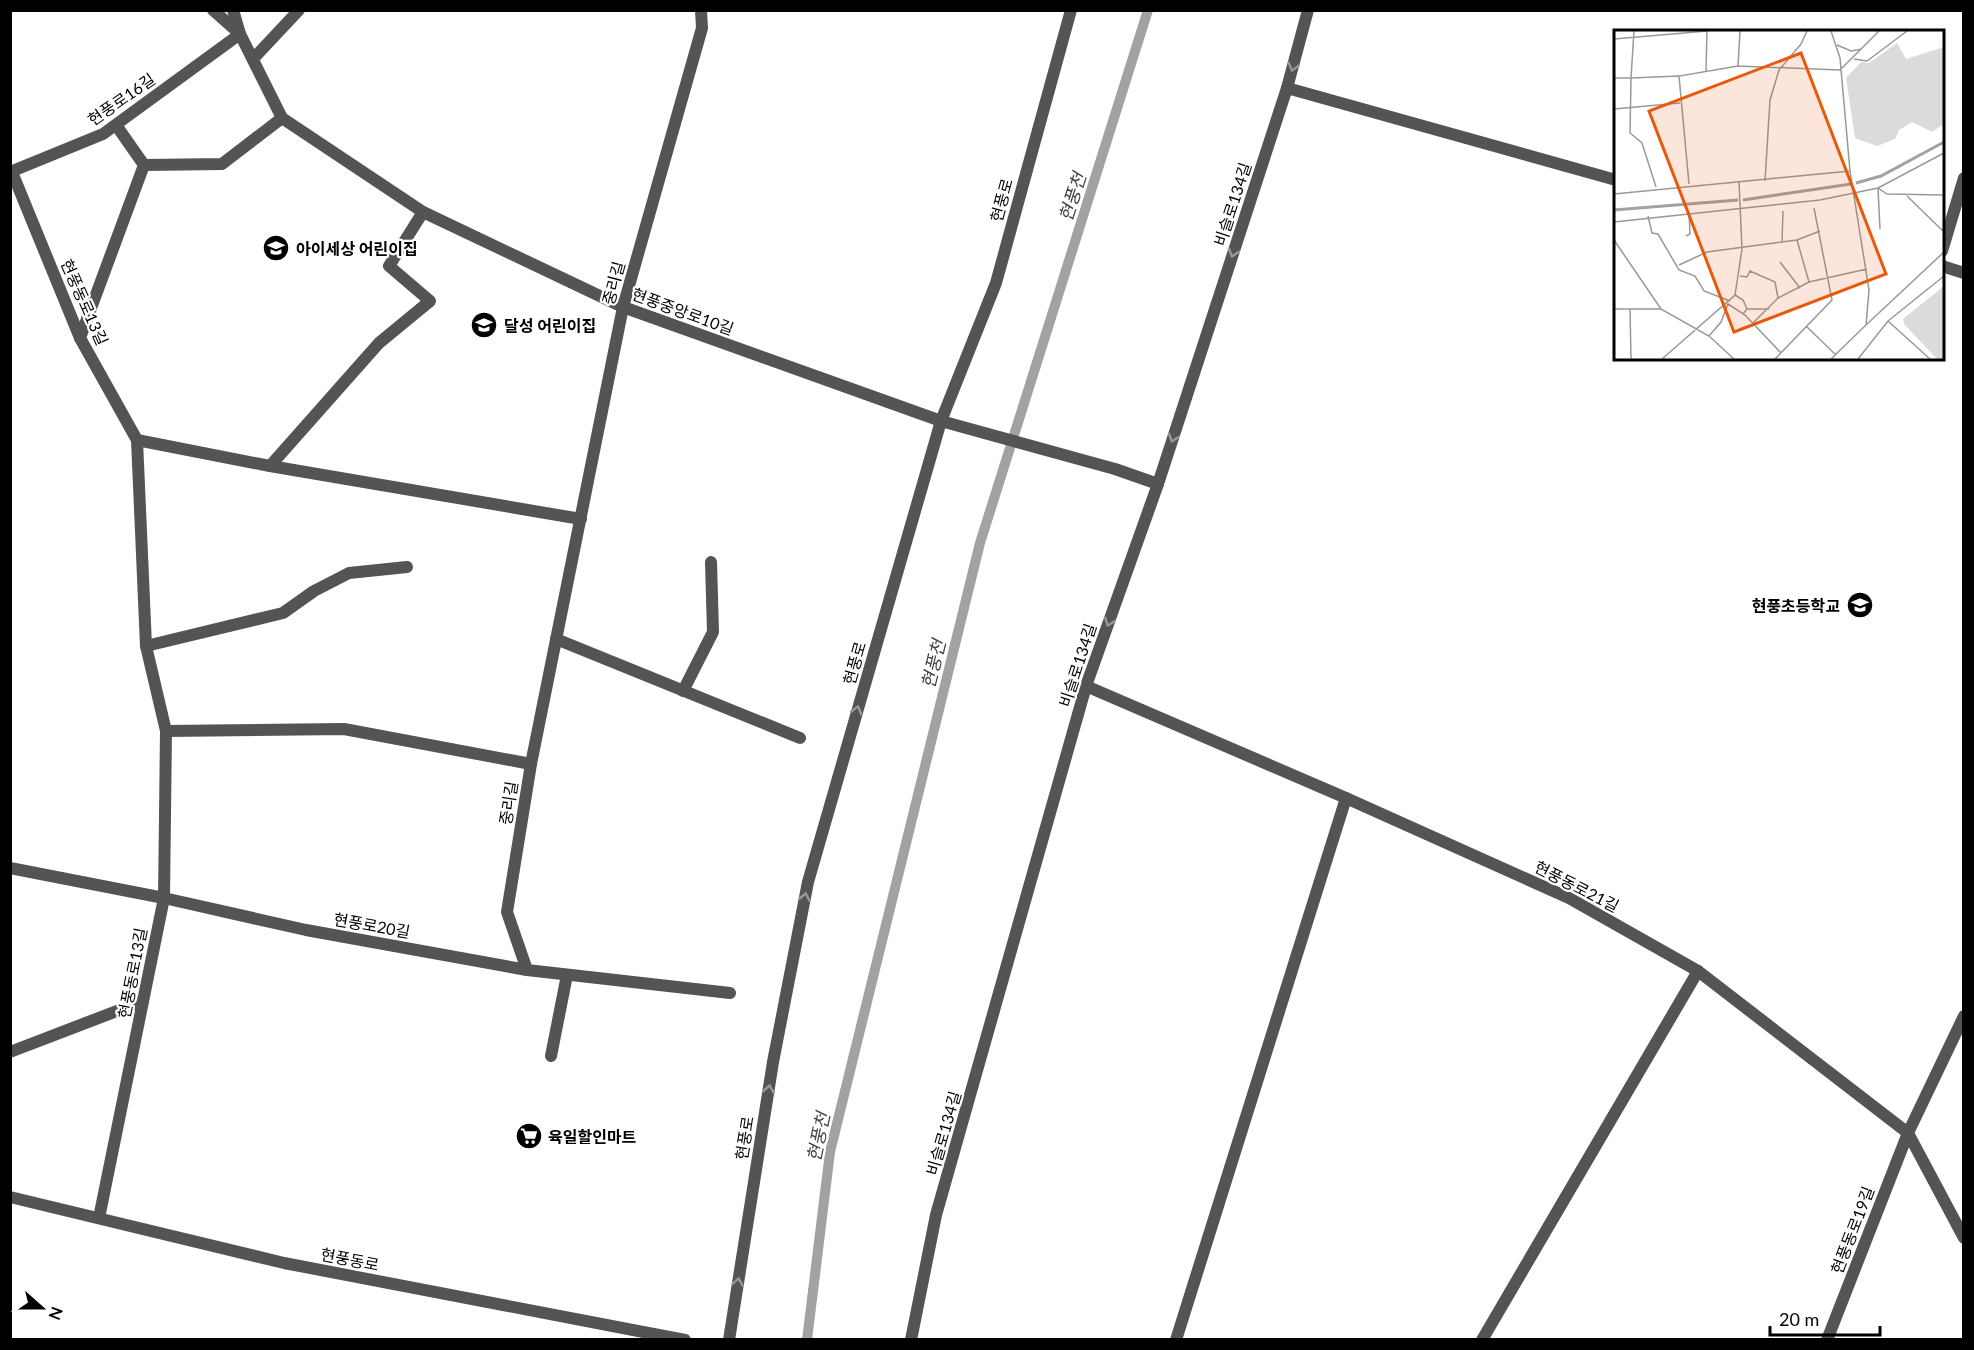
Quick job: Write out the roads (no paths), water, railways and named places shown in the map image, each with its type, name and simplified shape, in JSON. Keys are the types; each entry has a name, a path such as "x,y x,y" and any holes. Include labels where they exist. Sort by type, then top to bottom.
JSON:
{"street":[{"path":"213,10 240,33"},
{"path":"144,165 222,164 282,118 240,33 233,10"},
{"path":"253,59 299,10"},
{"name":"중리길","path":"527,970 507,912 531,764 623,307 702,28 701,10"},
{"name":"현풍로","path":"729,1340 773,1062 808,882 940,421 996,283 1071,10"},
{"name":"비슬로134길","path":"911,1340 936,1215 1086,686 1158,484 1287,88 1308,10"},
{"name":"현풍로16길","path":"11,172 103,134 240,33"},
{"path":"1287,88 1614,179"},
{"name":"현풍중앙로10길","path":"282,118 423,212 623,307 940,421 1115,469 1158,484"},
{"path":"116,124 144,165"},
{"path":"80,338 144,165"},
{"name":"현풍동로13길","path":"11,172 80,338 137,440 146,646 166,731 164,898 99,1218"},
{"path":"1944,244 1964,178"},
{"path":"270,466 380,343 430,301 389,266 423,212"},
{"path":"1944,267 1964,273"},
{"path":"137,440 270,466 581,519"},
{"path":"683,691 713,632 711,562"},
{"path":"146,646 283,613 314,591 349,573 407,567"},
{"path":"556,639 800,738"},
{"name":"현풍동로21길","path":"1086,686 1346,798 1569,898 1698,970 1908,1133 1964,1238"},
{"path":"166,731 344,729 531,764"},
{"path":"1176,1340 1346,798"},
{"name":"현풍로20길","path":"10,868 164,898 306,930 527,970 730,993"},
{"path":"1482,1340 1698,970"},
{"path":"551,1056 567,975"},
{"path":"10,1052 143,1001"},
{"name":"현풍동로19길","path":"1827,1340 1908,1133 1964,1016"},
{"name":"현풍동로","path":"10,1197 284,1263 685,1340"}],"waterway":[{"name":"현풍천","path":"807,1340 830,1152 980,543 1148,10"}],"place":[{"name":"아이세상 어린이집","path":"276,248"},
{"name":"달성 어린이집","path":"484,325"},
{"name":"현풍초등학교","path":"1860,605"},
{"name":"육일할인마트","path":"529,1136"}]}
